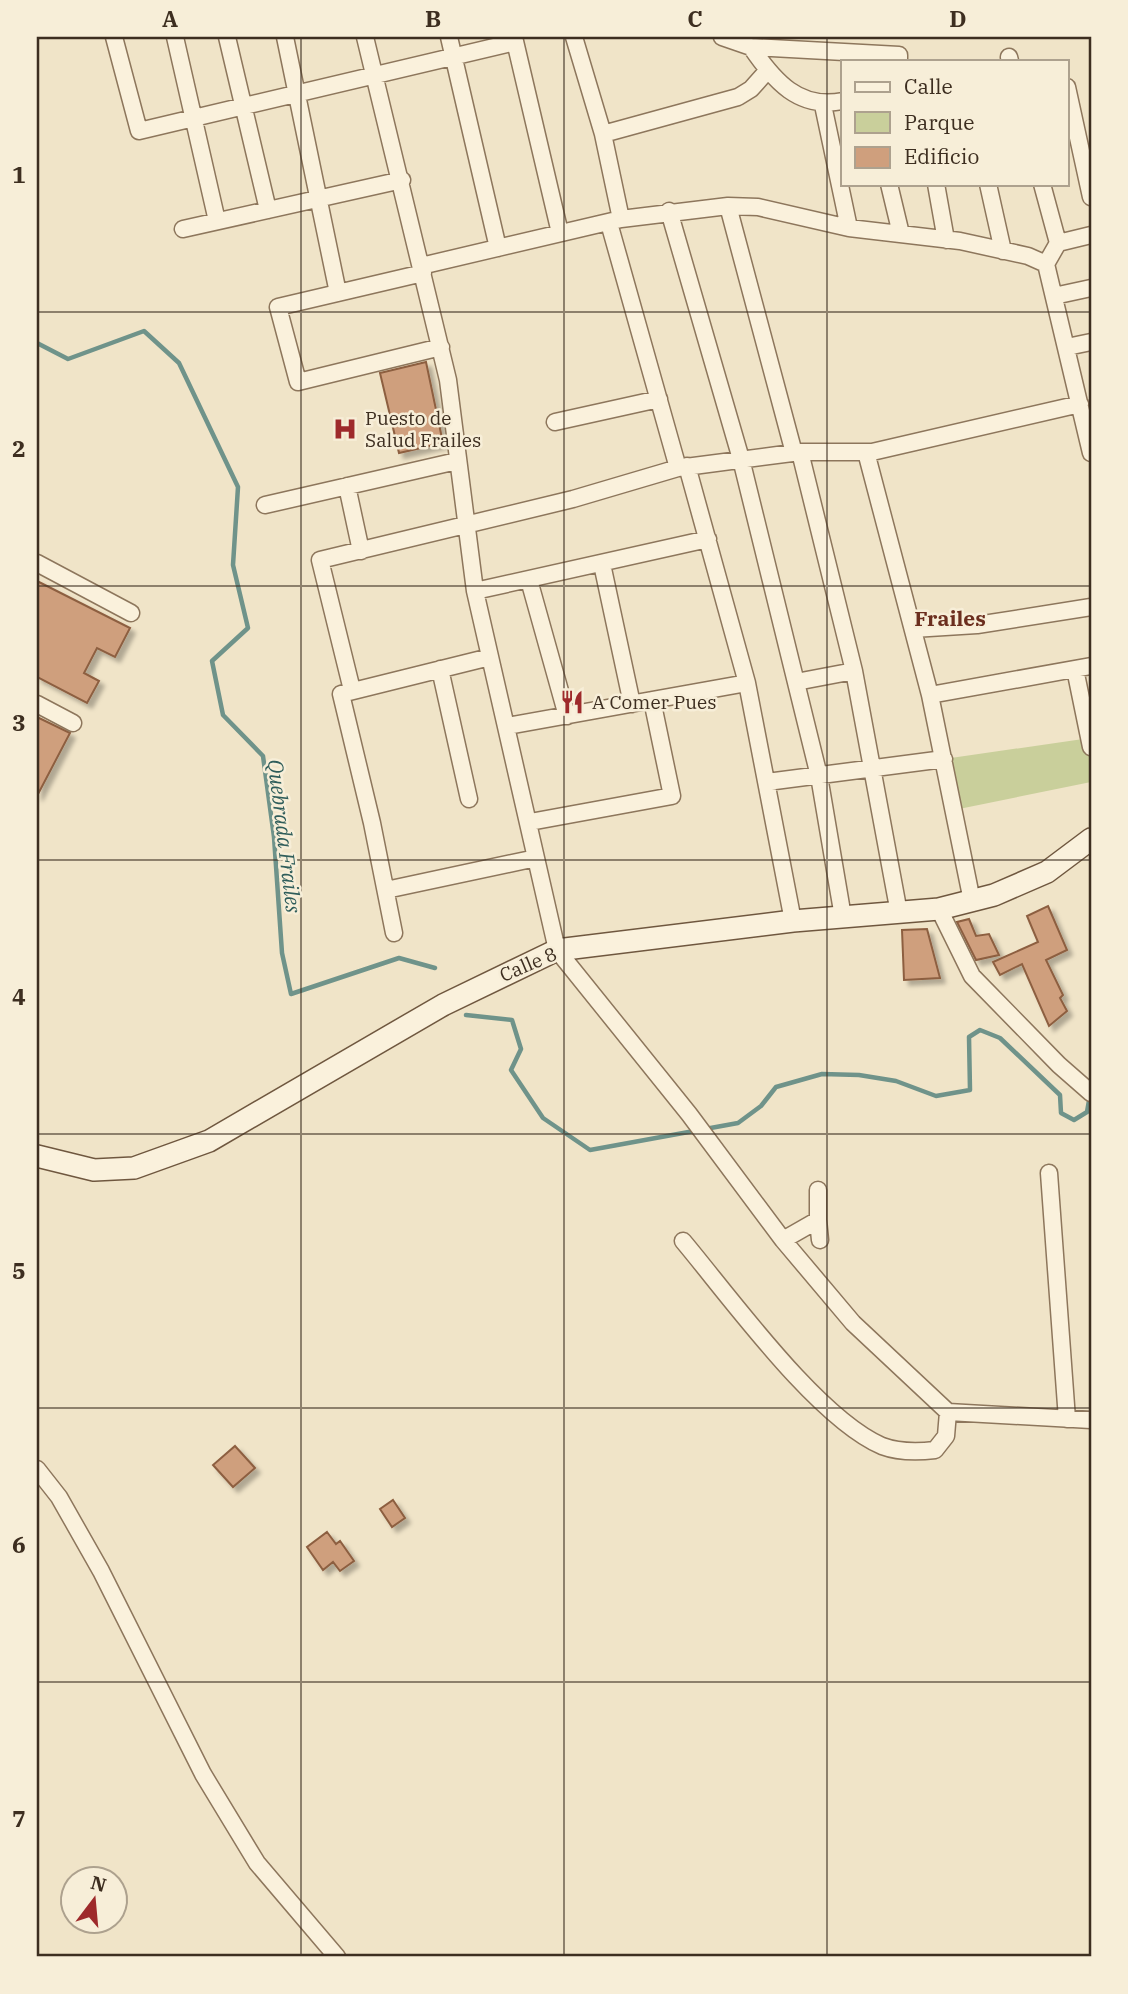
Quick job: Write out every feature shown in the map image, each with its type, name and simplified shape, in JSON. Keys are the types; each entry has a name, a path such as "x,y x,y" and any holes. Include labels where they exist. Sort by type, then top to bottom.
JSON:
{"street":[{"path":"114,37 139,131 375,76 515,39 560,233"},
{"path":"175,37 196,118 217,221"},
{"path":"228,37 268,210"},
{"path":"285,37 338,293"},
{"path":"365,37 402,180 448,380 475,592 530,822 557,950 695,1123 783,1240 853,1324 948,1412 1091,1420"},
{"path":"449,37 498,248"},
{"path":"574,37 603,134 615,221 659,399 708,539 747,683 793,921"},
{"path":"722,37 751,47 898,55 899,60"},
{"path":"751,47 766,71 800,99 823,105 841,101"},
{"path":"603,134 738,97 751,89 766,71"},
{"path":"1068,90 1084,134 1091,197"},
{"path":"823,105 849,228"},
{"path":"183,229 402,180"},
{"path":"889,186 901,234"},
{"path":"936,186 946,240"},
{"path":"988,186 1003,251"},
{"path":"1043,186 1058,243 1046,264 1067,347 1083,394 1091,453"},
{"path":"728,206 797,452 854,671 899,913"},
{"path":"441,347 298,382 278,307 560,233 669,211 728,206 758,207 849,228 946,240 1028,256 1046,264"},
{"path":"669,211 741,459 796,682 818,776 843,917"},
{"path":"1058,243 1091,235"},
{"path":"1054,296 1091,288"},
{"path":"1067,347 1091,342"},
{"path":"352,691 320,560 465,527 683,467 797,452 866,452 1083,394"},
{"path":"555,422 659,399"},
{"path":"866,452 930,695 972,901"},
{"path":"265,505 457,461"},
{"path":"347,486 361,551"},
{"path":"475,592 708,539"},
{"path":"37,563 131,613"},
{"path":"603,564 632,704"},
{"path":"529,580 567,716"},
{"path":"913,629 977,625 1091,607"},
{"path":"394,933 341,694 491,656"},
{"path":"930,695 1083,667 1091,747"},
{"path":"440,670 469,799"},
{"path":"796,682 854,671"},
{"path":"508,726 747,683"},
{"path":"530,822 671,796 652,701"},
{"path":"37,704 73,723"},
{"path":"767,782 944,759"},
{"name":"Calle 8","path":"37,1156 94,1170 134,1168 209,1141 443,1005 557,950 793,921 939,909 994,895 1046,872 1091,839"},
{"path":"386,890 536,858"},
{"path":"939,909 972,976 1059,1065 1091,1093"},
{"path":"1049,1173 1067,1419"},
{"path":"818,1190 821,1240"},
{"path":"783,1240 818,1220"},
{"path":"683,1241 836,1417 882,1446 914,1452 935,1450 946,1436 948,1412"},
{"path":"37,1469 59,1497 101,1571 203,1774 257,1863 337,1957"}],"green space":[{"path":"1090,738 1091,782 954,810 944,759"}],"building":[{"path":"426,362 443,443 399,453 380,373"},
{"path":"37,581 130,628 115,657 97,648 84,673 99,681 87,703 37,677"},
{"path":"37,717 70,733 37,796"},
{"path":"1048,906 1067,950 1046,960 1063,995 1060,998 1067,1011 1049,1026 1022,964 1000,975 993,962 1038,942 1027,916"},
{"path":"969,919 976,936 989,934 999,955 976,960 957,922"},
{"path":"927,929 940,978 904,980 902,930"},
{"path":"235,1446 255,1468 233,1487 213,1465"},
{"path":"393,1500 405,1518 392,1527 380,1509"},
{"path":"327,1532 336,1544 340,1541 354,1561 340,1571 333,1562 323,1570 307,1547"}],"waterway":[{"name":"Quebrada Frailes","path":"37,343 68,359 144,331 179,363 238,487 233,565 248,628 212,661 223,715 263,756 274,837 282,953 291,994 399,958 435,968"},
{"name":"Quebrada Frailes","path":"466,1015 512,1020 521,1049 511,1070 543,1118 590,1150 738,1123 761,1106 776,1087 822,1074 859,1075 896,1081 936,1096 970,1090 969,1037 980,1030 1000,1038 1060,1095 1061,1113 1074,1120 1087,1112 1090,1095"}],"place":[{"name":"Puesto de Salud Frailes","path":"345,429"},
{"name":"A Comer Pues","path":"572,702"}],"district":[{"name":"Frailes","path":"950,618"}]}
